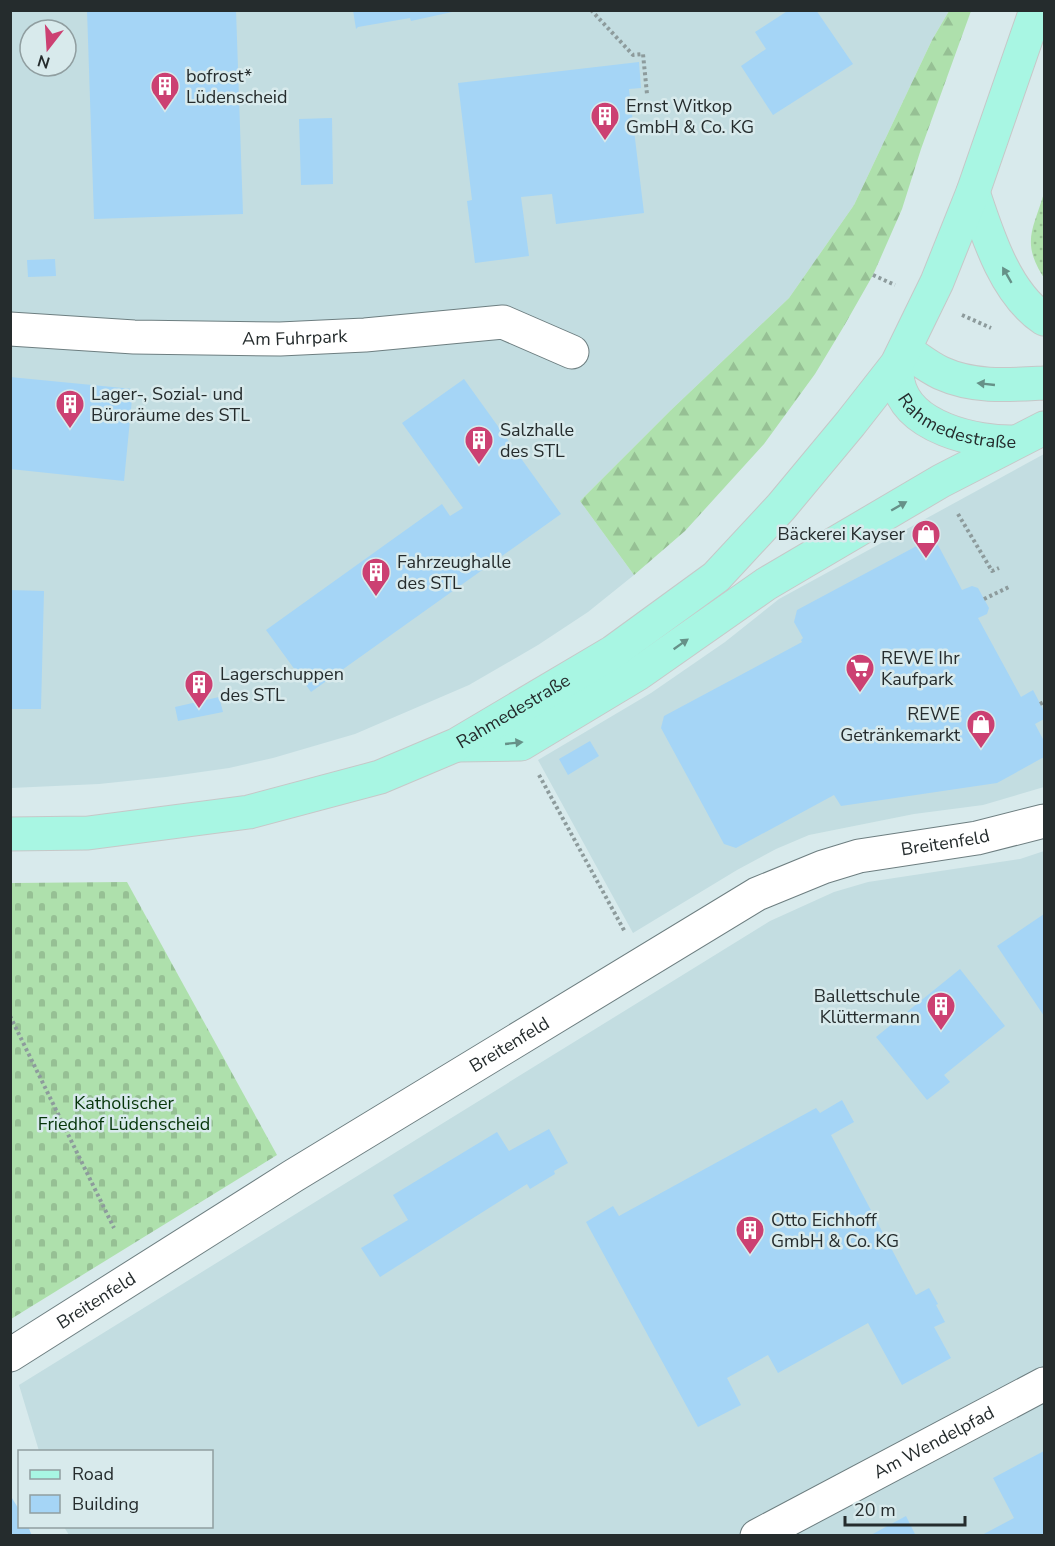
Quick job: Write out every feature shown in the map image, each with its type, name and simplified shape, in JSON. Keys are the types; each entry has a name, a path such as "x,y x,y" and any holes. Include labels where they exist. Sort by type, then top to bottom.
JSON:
{"main road":[{"name":"Rahmedestraße","path":"10,834 88,833 249,812 380,777 456,745 613,652 716,577 781,507 850,424 901,357 937,282 973,192 1036,10"},
{"path":"973,192 992,246 1018,294 1035,313 1044,319"},
{"name":"Rahmedestraße","path":"901,357 956,379 994,386 1044,383"},
{"name":"Rahmedestraße","path":"901,357 898,383 907,402 923,418 949,431 972,438 1015,442 1044,428"},
{"path":"456,745 521,744 639,673 766,584 941,481 1015,442"}],"street":[{"name":"Am Fuhrpark","path":"10,329 134,337 280,339 364,335 503,322 572,352"},
{"name":"Breitenfeld","path":"10,1354 293,1176 757,894 823,867 859,856 976,838 1044,821"},
{"name":"Am Wendelpfad","path":"757,1536 1044,1384"}],"path":[{"path":"591,10 633,55 643,54 647,94"},
{"path":"965,527 992,572 999,568"},
{"path":"984,599 1009,586"},
{"path":"521,744 644,963"},
{"path":"10,1016 114,1228"}],"shaded area":[{"path":"10,11 949,11 932,40 854,205 789,298 671,410 580,501 634,575 588,612 538,645 469,685 355,734 273,758 229,768 99,784 11,788"},
{"path":"1044,454 1044,787 983,805 914,814 809,835 776,849 737,870 633,933 538,760 651,693 725,642 779,599"},
{"path":"1044,851 1044,1535 69,1535 65,1528 213,1528 213,1450 39,1450 19,1385 770,921 834,892 868,882 1020,859"}],"green space":[{"path":"949,11 971,11 921,149 902,209 873,275 815,374 764,444 685,531 634,575 580,501 671,410 789,298 854,205 932,40"},
{"path":"1044,193 1044,278 1033,255 1031,236"},
{"name":"Katholischer Friedhof Lüdenscheid","path":"127,882 277,1155 11,1319 11,883"}],"building":[{"name":"bofrost* Lüdenscheid","path":"87,10 236,10 243,214 94,219"},
{"path":"353,10 452,10 452,12 356,29"},
{"path":"789,10 816,10 853,64 773,115 741,66 766,49 755,32"},
{"path":"639,62 641,88 629,89 644,213 556,224 552,194 521,197 529,256 475,263 467,201 472,200 458,83"},
{"path":"332,118 333,184 301,185 299,119"},
{"path":"55,259 56,276 28,277 27,260"},
{"name":"Lager-, Sozial- und Büroräume des STL","path":"10,377 133,389 124,481 10,469"},
{"path":"464,379 561,514 311,692 266,630 442,504 450,516 463,508 402,423"},
{"name":"REWE Ihr Kaufpark","path":"926,541 938,545 962,590 972,586 978,588 989,608 987,614 978,618 1021,697 1033,690 1044,711 1044,719 1035,724 1044,741 1044,757 997,783 841,806 834,795 736,848 724,844 661,728 664,716 802,642 803,638 794,622 797,610"},
{"path":"10,590 44,591 41,709 10,709"},
{"name":"Lagerschuppen des STL","path":"219,697 223,712 178,721 175,707"},
{"path":"590,741 599,756 568,775 559,759"},
{"path":"1044,914 1044,1016 997,946"},
{"name":"Ballettschule Klüttermann","path":"960,969 1005,1026 944,1075 950,1082 927,1100 876,1037"},
{"name":"Otto Eichhoff GmbH & Co. KG","path":"842,1100 854,1122 831,1135 916,1295 929,1288 938,1304 936,1305 945,1322 934,1327 951,1358 902,1385 868,1323 778,1373 768,1355 727,1378 741,1405 698,1427 586,1222 613,1206 619,1216 816,1108 820,1113"},
{"path":"549,1129 568,1163 530,1189 527,1184 380,1277 361,1248 408,1220 393,1195 497,1132 509,1151"},
{"path":"1044,1451 1044,1536 980,1536 1014,1518 993,1478"},
{"path":"10,1495 18,1508 18,1528 29,1528 32,1536 10,1536"},
{"path":"906,1516 916,1536 869,1536"}],"place":[{"name":"bofrost* Lüdenscheid","path":"165,112"},
{"name":"Ernst Witkop GmbH & Co. KG","path":"605,142"},
{"name":"Lager-, Sozial- und Büroräume des STL","path":"70,430"},
{"name":"Salzhalle des STL","path":"479,466"},
{"name":"Bäckerei Kayser","path":"926,560"},
{"name":"Fahrzeughalle des STL","path":"376,598"},
{"name":"REWE Ihr Kaufpark","path":"860,694"},
{"name":"Lagerschuppen des STL","path":"199,710"},
{"name":"REWE Getränkemarkt","path":"981,750"},
{"name":"Ballettschule Klüttermann","path":"941,1032"},
{"name":"Otto Eichhoff GmbH & Co. KG","path":"750,1256"}]}
